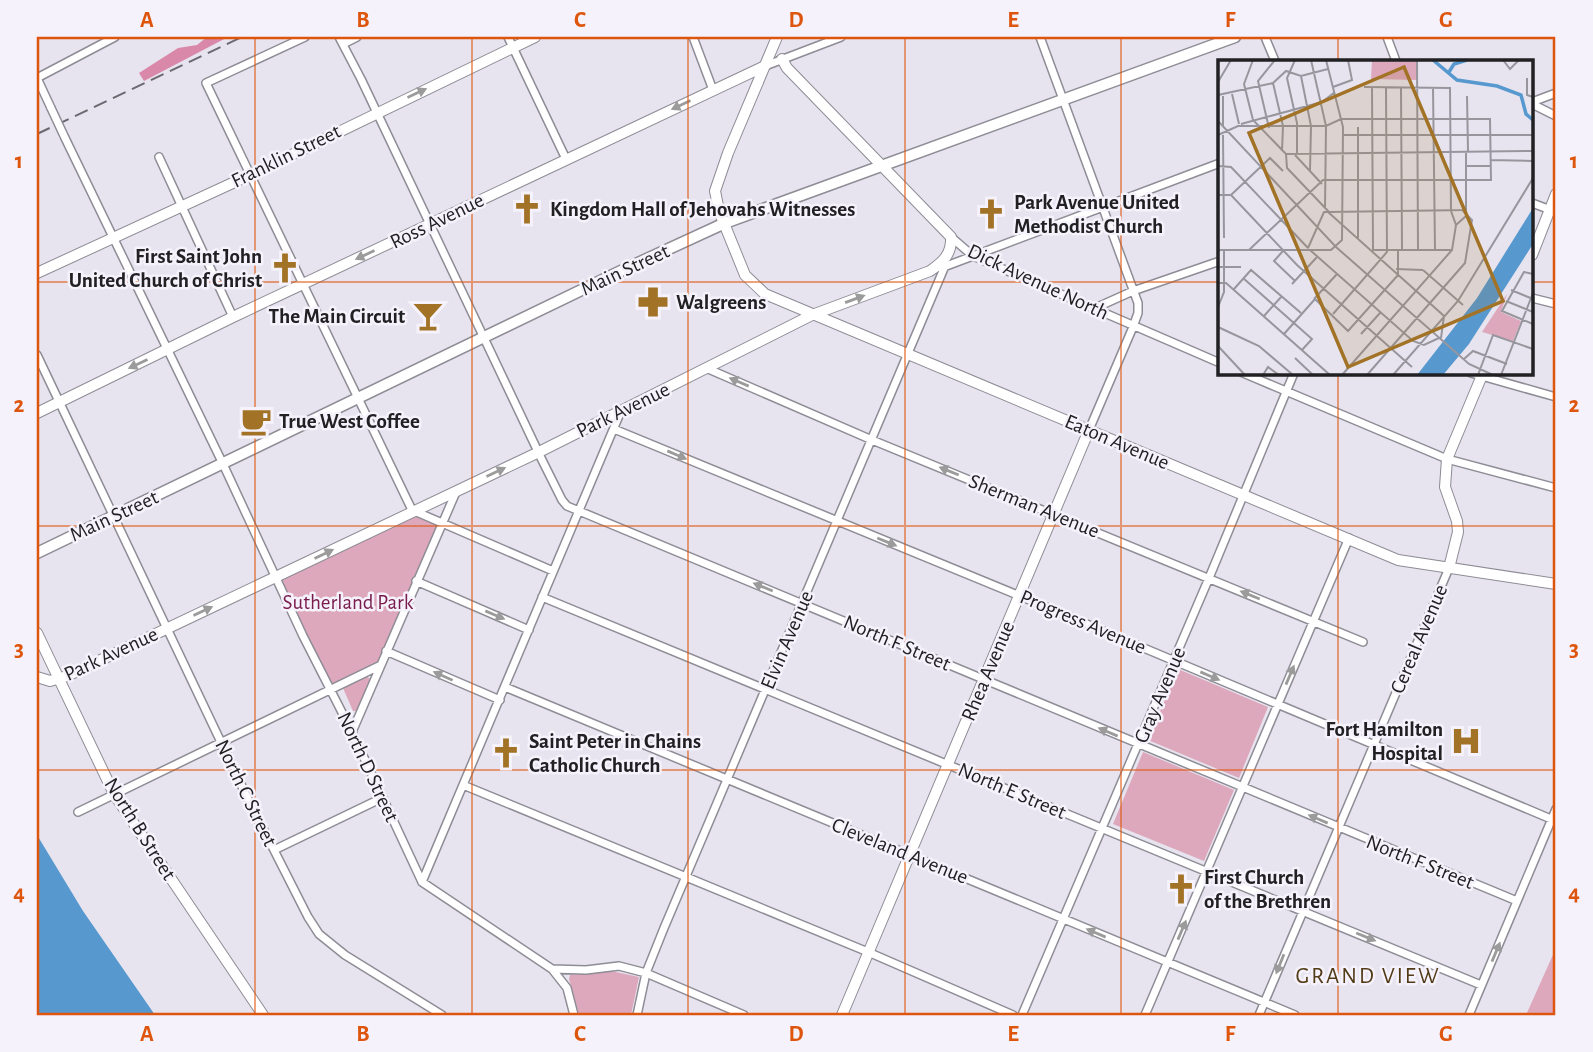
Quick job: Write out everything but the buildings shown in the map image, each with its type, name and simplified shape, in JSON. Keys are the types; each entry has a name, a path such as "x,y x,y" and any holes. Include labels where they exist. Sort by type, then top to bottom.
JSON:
{"main road":[{"name":"Franklin Street","path":"37,273 250,175 510,42 535,37"},
{"name":"Eaton Avenue","path":"777,37 716,186 716,204 748,279 773,299 1398,560 1556,583"},
{"name":"Main Street","path":"37,553 725,223 1235,37"},
{"name":"Dick Avenue North","path":"782,59 787,68 951,237"},
{"name":"Ross Avenue","path":"37,413 233,317 765,66"},
{"path":"1534,251 1553,211 1556,194"},
{"path":"930,271 948,256 952,246 951,237"},
{"name":"Park Avenue","path":"37,677 50,681 59,680 412,510 539,452 812,315 930,271"},
{"name":"Cereal Avenue","path":"1449,568 1458,532 1445,487 1447,459 1478,374"},
{"name":"Rhea Avenue","path":"842,1015 1089,430"},
{"name":"North B Street","path":"37,633 114,793 263,1015"}],"street":[{"path":"37,78 114,37"},
{"path":"305,37 206,83 412,510 553,571"},
{"path":"341,40 357,37"},
{"path":"693,37 713,90"},
{"name":"Ross Avenue","path":"765,66 841,37"},
{"path":"1040,37 1133,291 1138,313 1133,327"},
{"path":"1265,37 1275,60"},
{"path":"1387,37 1396,60"},
{"name":"North F Street","path":"341,40 567,506 1517,901"},
{"path":"510,42 566,159"},
{"name":"North D Street","path":"37,78 422,881"},
{"path":"1534,102 1556,93"},
{"path":"1534,104 1556,116"},
{"path":"159,157 233,317"},
{"name":"Park Avenue","path":"930,271 1218,164"},
{"path":"1534,204 1553,211"},
{"name":"Dick Avenue North","path":"951,237 973,256 1218,362"},
{"path":"1093,309 1133,291 1218,262"},
{"name":"Elvin Avenue","path":"637,1015 646,973 945,267"},
{"path":"1534,298 1556,304"},
{"name":"Rhea Avenue","path":"1089,430 1133,327"},
{"name":"North C Street","path":"37,355 308,917 319,934 345,955 442,1015"},
{"name":"Sherman Avenue","path":"706,368 872,440 1363,642"},
{"path":"1245,374 1447,459 1556,488"},
{"name":"Gray Avenue","path":"1023,1015 1294,374"},
{"path":"1478,374 1556,397"},
{"path":"574,1015 567,988 552,969 422,881 621,411"},
{"name":"Progress Avenue","path":"614,429 1551,819"},
{"path":"352,732 457,490"},
{"path":"1145,1015 1349,538"},
{"name":"Cereal Avenue","path":"1259,1015 1449,568"},
{"path":"416,581 529,630"},
{"name":"North E Street","path":"542,597 1481,985"},
{"path":"386,651 500,700"},
{"path":"79,812 379,666"},
{"name":"Cleveland Avenue","path":"505,687 1295,1015"},
{"path":"463,785 868,952 1013,1015"},
{"path":"274,850 382,798"},
{"path":"1469,1015 1556,809"},
{"path":"552,969 586,970 619,966 646,973 744,1015"}],"green space":[{"name":"Sutherland Park","path":"412,510 441,523 379,666 331,689 276,577"},
{"path":"1178,669 1268,707 1239,778 1148,740"},
{"path":"367,676 371,680 358,711 353,711 343,688"},
{"path":"1143,752 1234,790 1204,861 1113,824"},
{"path":"1556,948 1556,1015 1526,1015"},
{"path":"611,971 639,977 631,1015 579,1015 570,975"}],"shaded area":[{"path":"207,37 228,37 144,81 139,73 178,48 197,45"}],"water":[{"path":"37,835 83,911 155,1015 37,1015"}],"railway":[{"path":"37,134 242,37"}],"place":[{"name":"Kingdom Hall of Jehovahs Witnesses","path":"527,209"},
{"name":"Park Avenue United Methodist Church","path":"991,214"},
{"name":"First Saint John United Church of Christ","path":"285,268"},
{"name":"Walgreens","path":"653,302"},
{"name":"The Main Circuit","path":"428,316"},
{"name":"True West Coffee","path":"256,421"},
{"name":"Fort Hamilton Hospital","path":"1466,741"},
{"name":"Saint Peter in Chains Catholic Church","path":"506,753"},
{"name":"First Church of the Brethren","path":"1181,889"}],"district":[{"name":"GRAND VIEW","path":"1368,976"}]}
